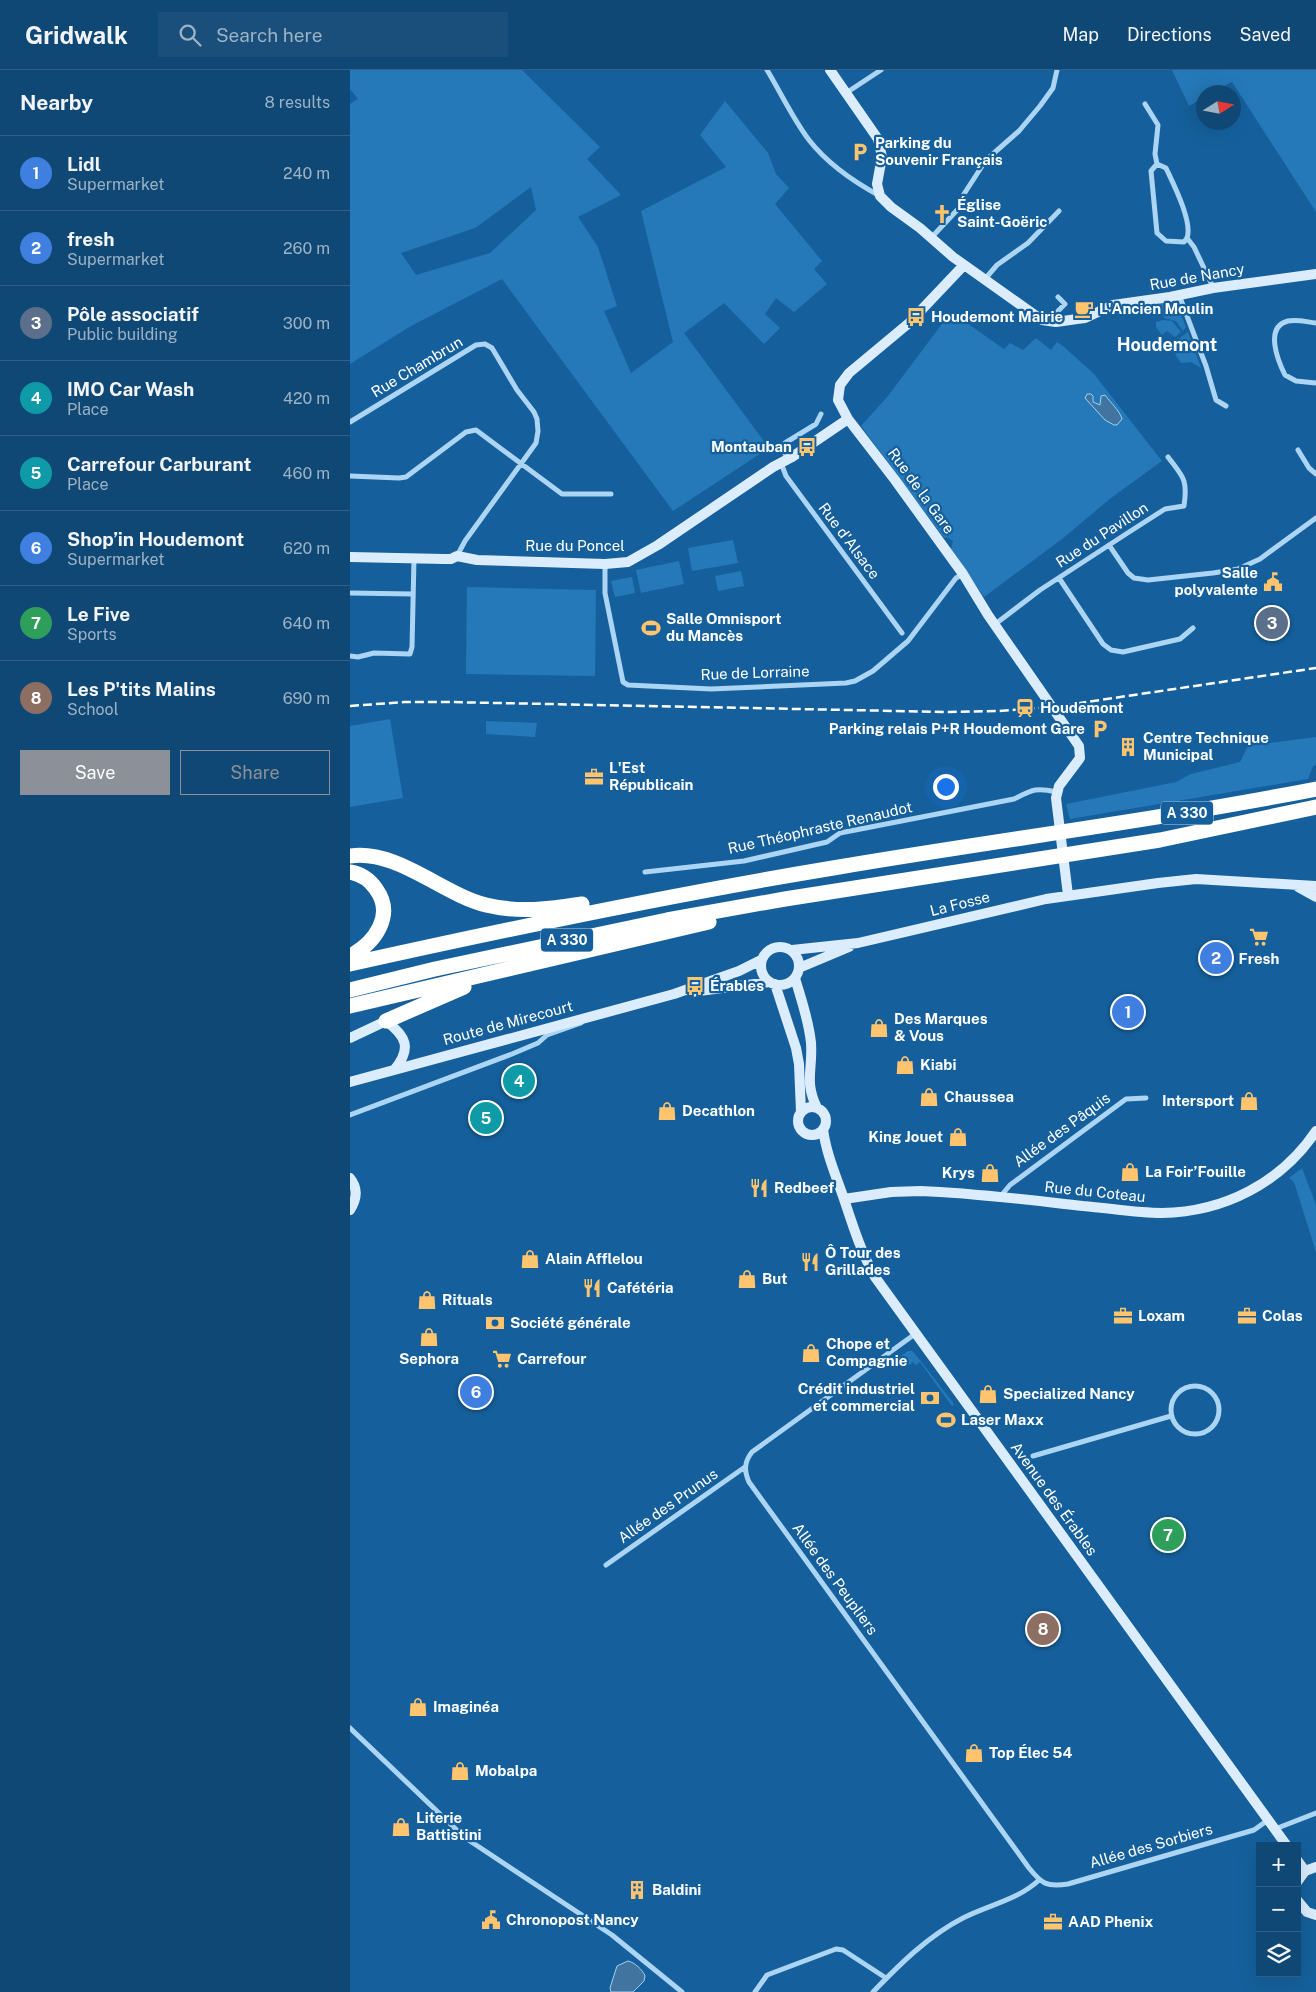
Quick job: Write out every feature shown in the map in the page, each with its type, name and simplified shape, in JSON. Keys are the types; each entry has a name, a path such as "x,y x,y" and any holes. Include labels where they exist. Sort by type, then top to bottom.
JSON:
{"highway":[{"name":"A 330","path":"350,964 629,904 840,866 1157,818 1316,789"},
{"name":"A 330","path":"350,990 435,968 785,899 1160,840 1316,807"},
{"path":"350,856 371,856 386,860 407,868 457,894 485,905 511,910 542,910 609,900 629,904"},
{"path":"350,872 364,877 372,883 382,900 384,910 383,919 376,935 364,947 350,956"},
{"path":"350,1006 736,916 785,899"},
{"path":"386,1021 460,988 561,957"}],"street":[{"path":"767,70 809,140 841,170 859,184 880,196 891,208 953,257 1036,317 1056,322 1057,312 1065,304 1058,297"},
{"path":"830,70 880,145 882,156 877,188 880,196"},
{"path":"846,93 881,70"},
{"path":"931,238 959,208 964,194 986,160 1019,132 1040,106 1053,88 1058,70"},
{"path":"1145,104 1158,125 1155,154 1157,164"},
{"path":"1157,164 1166,168 1188,225 1187,238 1184,242 1166,241 1157,233 1151,171 1157,164"},
{"path":"985,279 997,265 1028,243 1059,211"},
{"path":"1187,238 1194,247 1213,288"},
{"name":"Rue de la Gare","path":"964,265 909,323 842,380 838,390 838,400 848,419 895,480 962,574 994,625 1076,741 1081,752 1080,758 1062,781 1056,798"},
{"name":"Rue de Nancy","path":"1056,322 1085,318 1113,305 1213,288 1316,274"},
{"path":"1179,295 1206,366 1216,400 1226,406"},
{"path":"1316,322 1294,321 1283,323 1276,331 1274,340 1285,376 1296,381 1316,383"},
{"name":"Rue Chambrun","path":"350,422 476,345 485,344 492,348 517,390 534,412 538,431 536,443 465,541 457,556"},
{"path":"784,461 783,450 785,443 816,424 821,414"},
{"name":"Rue du Poncel","path":"350,556 451,559 457,556 478,560 605,564 634,560 848,419"},
{"path":"350,476 399,478 406,476 471,430 479,432 562,494 611,494"},
{"path":"1298,450 1309,468 1316,474"},
{"name":"Rue du Pavillon","path":"994,625 1059,578 1166,509 1184,506 1185,480 1168,457"},
{"name":"Rue d'Alsace","path":"784,461 786,476 902,632"},
{"path":"1109,545 1128,574 1134,578 1148,580 1213,573 1238,568 1260,559 1316,518"},
{"path":"350,656 410,654 412,647 414,558"},
{"name":"Rue de Lorraine","path":"605,564 605,593 624,684 711,689 855,681 872,670 908,640 956,578 962,574"},
{"path":"1059,578 1103,644 1111,650 1123,652 1180,639 1194,628"},
{"path":"350,593 413,594"},
{"name":"Rue Théophraste Renaudot","path":"644,872 744,861 827,842 840,833 1014,799 1030,790 1043,789 1056,798"},
{"path":"1056,798 1068,895 1196,879 1316,886"},
{"path":"1292,884 1316,896"},
{"name":"La Fosse","path":"792,950 858,943 995,910 1068,895"},
{"name":"La Fosse","path":"797,973 858,943"},
{"path":"776,946 792,950 798,958 797,973 809,1031 811,1053 809,1090 817,1108 824,1115 825,1123 823,1128 816,1134 804,1132 799,1126 798,1118 801,1112 799,1064 796,1048 772,983 763,975 761,960 767,951 776,946"},
{"name":"Route de Mirecourt","path":"350,1082 674,994 739,971 761,960"},
{"path":"772,983 786,984 797,973"},
{"name":"Route de Mirecourt","path":"674,994 772,983"},
{"path":"350,1115 512,1054 538,1042 547,1035 576,1026 589,1017"},
{"path":"350,1038 386,1021 398,1030 406,1049 395,1069"},
{"name":"Allée des Pâquis","path":"1000,1197 1010,1184 1126,1099 1146,1098"},
{"path":"801,1112 809,1107 817,1108"},
{"name":"Avenue des Érables","path":"823,1128 828,1153 860,1247 869,1266 915,1334 1284,1842"},
{"name":"Rue du Coteau","path":"844,1200 867,1194 936,1191 1155,1213 1184,1212 1204,1208 1244,1194 1269,1179 1301,1151 1316,1131"},
{"name":"Avenue des Érables","path":"809,1134 828,1153"},
{"path":"350,1178 354,1184 356,1195 350,1210"},
{"path":"745,1466 746,1460 752,1452 915,1334"},
{"path":"1198,1386 1208,1390 1215,1396 1219,1406 1219,1413 1215,1424 1202,1433 1192,1434 1186,1432 1177,1426 1172,1416 1171,1406 1174,1397 1187,1387 1198,1386"},
{"path":"1033,1456 1172,1416"},
{"name":"Allée des Prunus","path":"606,1565 745,1466"},
{"name":"Allée des Peupliers","path":"745,1466 749,1482 1039,1880"},
{"path":"350,1728 464,1837 612,1935 682,1992"},
{"path":"1275,1829 1316,1813"},
{"name":"Allée des Sorbiers","path":"1039,1880 1052,1886 1068,1884 1254,1830 1268,1820"},
{"path":"1301,1866 1305,1871"},
{"path":"1301,1876 1305,1871 1316,1867"},
{"path":"873,1992 911,1954 939,1932 960,1919 1018,1895 1039,1880"},
{"path":"1301,1905 1307,1912 1316,1915"},
{"path":"755,1992 767,1975 840,1948 886,1978"}],"shaded area":[{"path":"350,70 522,70 600,147 587,159 621,195 578,217 598,247 617,306 604,311 631,373 673,342 641,211 726,167 700,135 725,101 768,153 776,174 789,188 775,204 822,261 814,269 827,284 794,312 776,298 765,314 780,328 764,344 724,303 684,333 769,448 673,511 502,279 411,326 350,364 350,104 358,99 350,89","holes":["531,187 536,210 490,253 416,275 401,253 475,228"]},
{"path":"1172,70 1316,70 1316,212 1241,96 1241,85 1234,85 1232,82 1226,85 1196,85 1196,102 1189,106"},
{"path":"1169,303 1178,307 1186,327 1183,331 1176,321 1164,318 1163,313 1157,310 1156,304"},
{"path":"951,312 1004,349 1010,343 1023,350 1036,338 1051,350 1057,342 1063,346 1094,374 1162,461 1111,498 1062,539 984,597 951,549 953,541 947,537 944,538 861,426 888,396"},
{"path":"1163,320 1172,321 1181,332 1175,337 1167,331 1162,335 1156,327 1156,322"},
{"path":"1188,332 1201,368 1191,362 1181,363 1175,354 1181,349 1177,340"},
{"path":"1087,394 1091,394 1093,402 1100,405 1101,396 1105,395 1121,416 1122,419 1117,425 1105,420 1085,398"},
{"path":"733,540 738,563 692,571 688,548"},
{"path":"679,561 684,584 641,593 636,570"},
{"path":"741,571 744,586 718,591 715,576"},
{"path":"632,577 635,593 615,597 611,581"},
{"path":"467,587 596,590 595,676 466,674"},
{"path":"390,719 403,798 350,807 350,726"},
{"path":"486,721 537,723 535,737 486,734"},
{"path":"1316,737 1316,765 1313,766 1308,779 1070,819 1066,804 1176,782 1191,774 1240,762 1248,746"},
{"path":"1302,1168 1316,1205 1316,1252 1294,1182 1289,1178"},
{"path":"912,1351 916,1355 954,1404 952,1406 920,1362 916,1365 913,1362 908,1366 902,1355"},
{"path":"628,1961 642,1971 645,1976 644,1981 633,1992 611,1992 610,1988 617,1966"}],"railway":[{"path":"350,706 405,702 448,702 948,712 999,711 1053,707 1316,668"}],"place":[{"name":"Parking du Souvenir Français","path":"860,152"},
{"name":"Église Saint-Goëric","path":"942,214"},
{"name":"L'Ancien Moulin","path":"1084,309"},
{"name":"Houdemont Mairie","path":"916,317"},
{"name":"Montauban","path":"807,447"},
{"name":"Salle polyvalente","path":"1273,582"},
{"name":"Pôle associatif","path":"1272,623"},
{"name":"Salle Omnisport du Mancès","path":"651,628"},
{"name":"Houdemont","path":"1025,708"},
{"name":"Parking relais P+R Houdemont Gare","path":"1100,729"},
{"name":"Centre Technique Municipal","path":"1128,747"},
{"name":"L'Est Républicain","path":"594,777"},
{"name":"Fresh","path":"1259,937"},
{"name":"fresh","path":"1216,958"},
{"name":"Érables","path":"695,986"},
{"name":"Lidl","path":"1128,1012"},
{"name":"Des Marques & Vous","path":"879,1028"},
{"name":"Kiabi","path":"905,1065"},
{"name":"IMO Car Wash","path":"519,1081"},
{"name":"Chaussea","path":"929,1097"},
{"name":"Intersport","path":"1249,1101"},
{"name":"Decathlon","path":"667,1111"},
{"name":"Carrefour Carburant","path":"486,1118"},
{"name":"King Jouet","path":"958,1137"},
{"name":"La Foir’Fouille","path":"1130,1172"},
{"name":"Krys","path":"990,1173"},
{"name":"Redbeef","path":"759,1188"},
{"name":"Alain Afflelou","path":"530,1259"},
{"name":"Ô Tour des Grillades","path":"810,1262"},
{"name":"But","path":"747,1279"},
{"name":"Cafétéria","path":"592,1288"},
{"name":"Rituals","path":"427,1300"},
{"name":"Loxam","path":"1123,1316"},
{"name":"Colas","path":"1247,1316"},
{"name":"Société générale","path":"495,1323"},
{"name":"Sephora","path":"429,1337"},
{"name":"Chope et Compagnie","path":"811,1353"},
{"name":"Carrefour","path":"502,1359"},
{"name":"Shop’in Houdemont","path":"476,1392"},
{"name":"Specialized Nancy","path":"988,1394"},
{"name":"Crédit industriel et commercial","path":"930,1398"},
{"name":"Laser Maxx","path":"946,1420"},
{"name":"Le Five","path":"1168,1535"},
{"name":"Les P'tits Malins","path":"1043,1629"},
{"name":"Imaginéa","path":"418,1707"},
{"name":"Top Élec 54","path":"974,1753"},
{"name":"Mobalpa","path":"460,1771"},
{"name":"Literie Battistini","path":"401,1827"},
{"name":"Baldini","path":"637,1890"},
{"name":"Chronopost Nancy","path":"491,1920"},
{"name":"AAD Phenix","path":"1053,1922"}],"district":[{"name":"Houdemont","path":"1167,345"}]}
